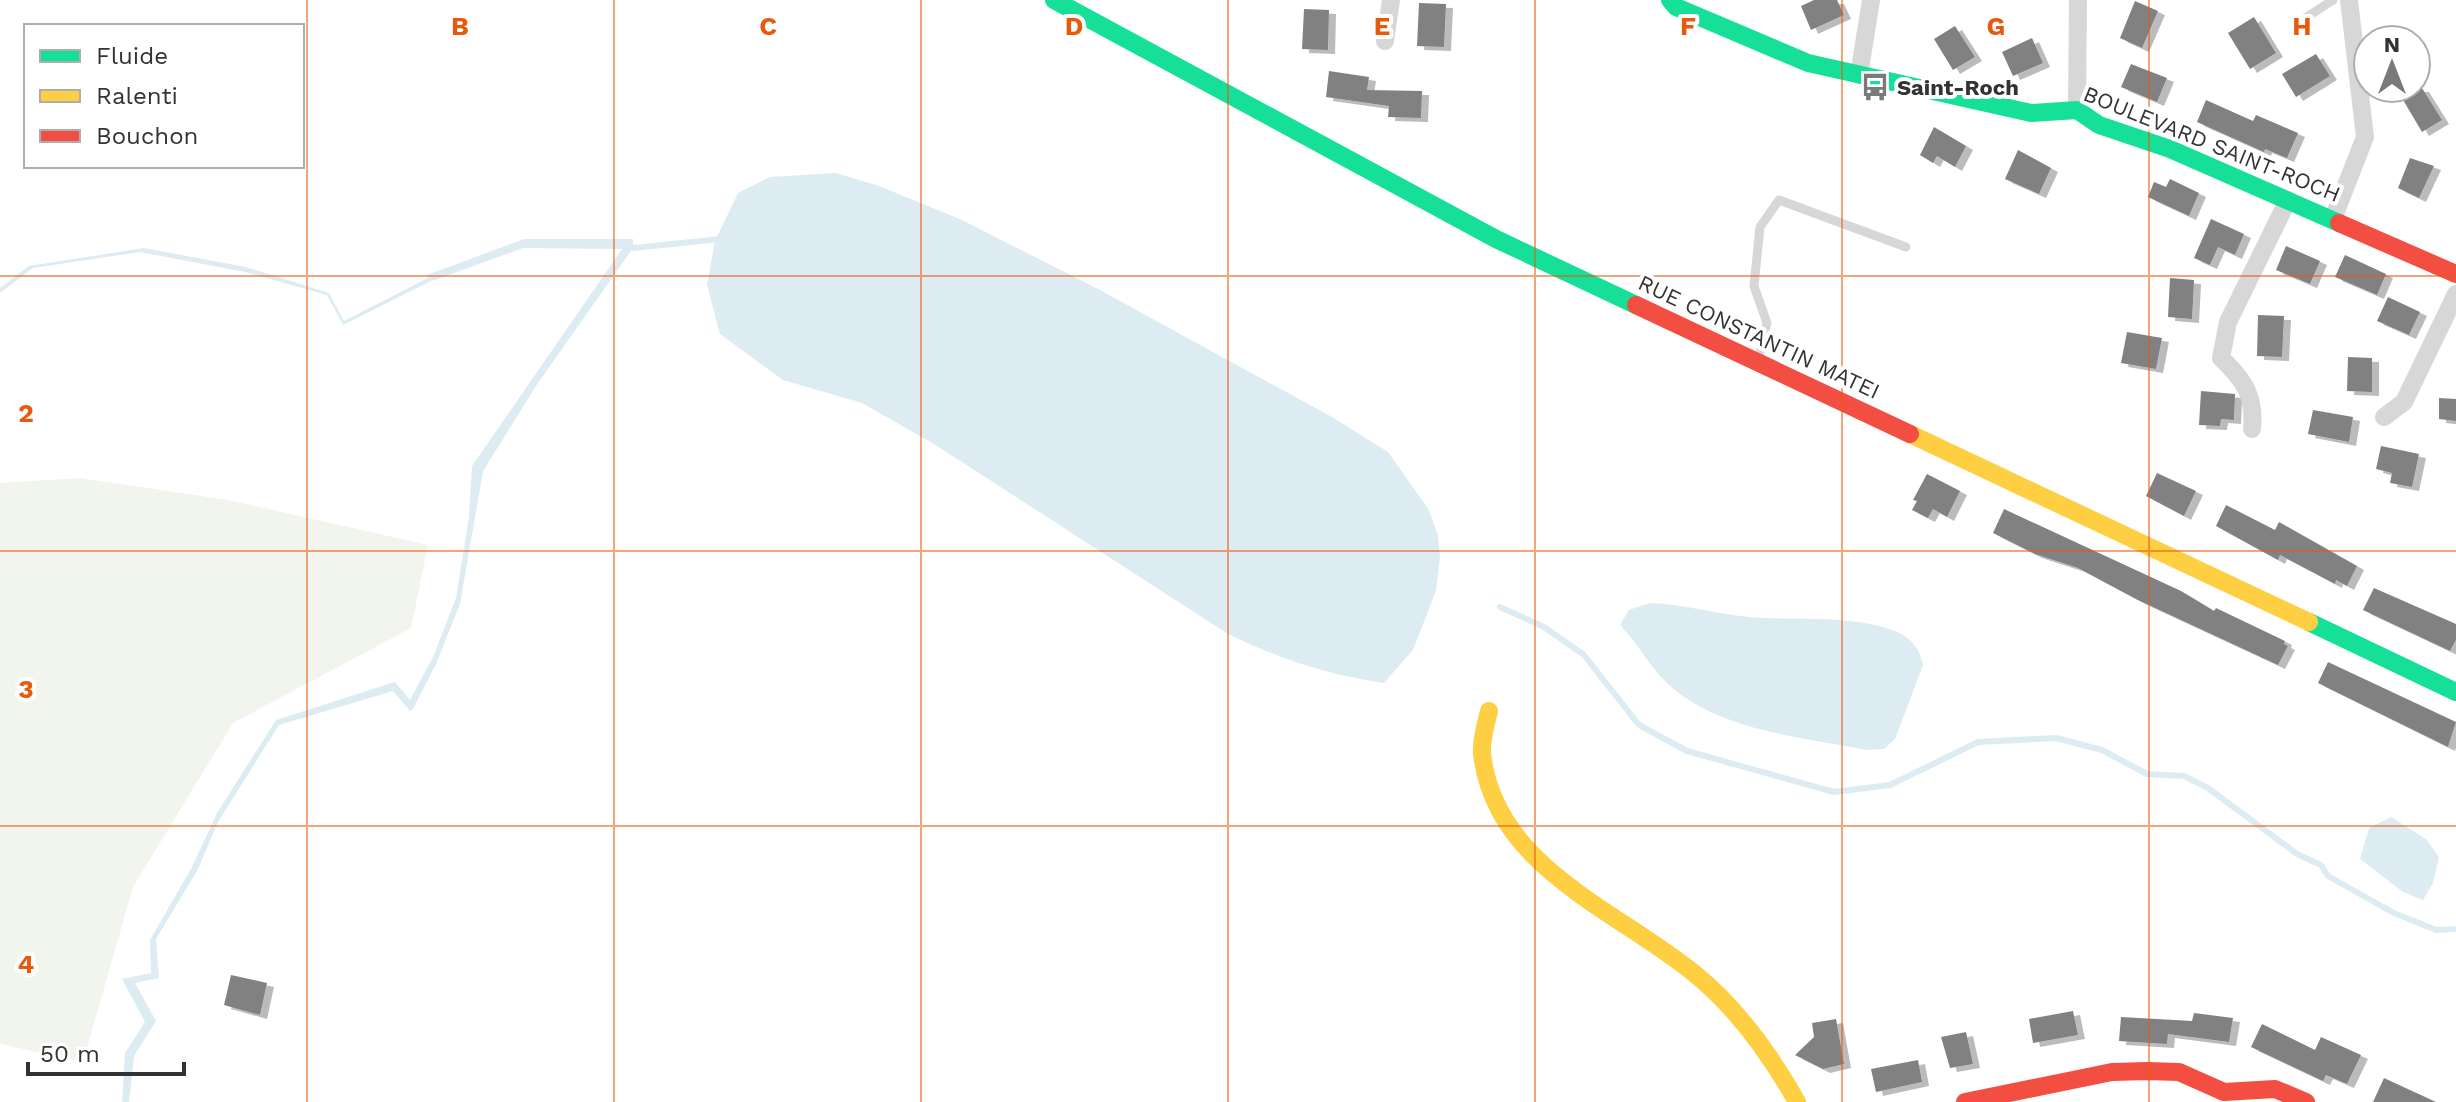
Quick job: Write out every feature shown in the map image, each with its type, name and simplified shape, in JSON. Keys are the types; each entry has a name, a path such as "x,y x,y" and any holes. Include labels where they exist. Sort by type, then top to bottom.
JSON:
{"street":[{"name":"RUE CONSTANTIN MATEI","path":"1054,0 1496,239 2456,692"},
{"path":"1385,41 1391,0"},
{"name":"BOULEVARD SAINT-ROCH","path":"1670,0 1676,7 1808,63 2031,113 2077,110 2099,125 2170,149 2456,274"},
{"path":"1859,75 1871,0"},
{"path":"2077,110 2078,0"},
{"path":"2333,219 2365,137 2349,0"},
{"path":"2252,429 2254,405 2250,391 2221,358 2234,309 2288,200"},
{"path":"2384,417 2404,402 2456,294"},
{"path":"1489,711 1482,752 1498,814 1516,838 1547,873 1616,916 1694,973 1749,1025 1797,1102"},
{"path":"1965,1102 2112,1072 2148,1071 2179,1072 2225,1097 2275,1089 2306,1102"}],"lane":[{"path":"2296,24 2333,0"},
{"path":"1757,364 1767,323 1754,286 1760,227 1779,200 1906,247"}],"shaded area":[{"path":"836,173 879,186 962,220 1098,289 1332,417 1388,452 1429,510 1438,536 1440,557 1436,591 1413,650 1384,683 1324,671 1247,643 1228,634 934,444 862,403 783,380 720,334 707,285 715,241 738,193 770,177"},
{"path":"524,239 633,239 633,248 536,386 483,471 460,604 436,664 413,709 410,711 393,691 279,725 218,822 197,871 156,939 159,978 135,983 156,1021 134,1056 129,1102 122,1102 125,1053 145,1022 122,979 151,973 150,940 192,867 217,813 276,720 395,682 410,700 434,655 456,598 469,517 472,466 622,249 523,248 429,282 343,325 327,295 245,272 140,252 33,268 0,293 0,288 29,266 144,248 246,267 329,293 344,321 428,278 427,275"},
{"path":"80,478 228,500 428,545 411,628 233,723 133,887 83,1062 0,1044 0,483"},
{"path":"1650,603 1749,617 1862,623 1897,632 1911,641 1923,665 1895,739 1884,749 1867,750 1761,730 1710,711 1666,682 1620,625 1629,610"},
{"path":"2391,817 2426,839 2439,857 2433,883 2423,900 2403,892 2360,859 2369,828"}],"building":[{"path":"1814,0 1837,0 1844,15 1811,30 1801,6"},
{"path":"2135,1 2158,11 2142,48 2120,38"},
{"path":"1419,3 1446,4 1444,47 1417,46"},
{"path":"1304,9 1329,10 1328,50 1302,49"},
{"path":"2254,17 2276,53 2250,69 2228,33"},
{"path":"1955,26 1975,57 1953,70 1934,39"},
{"path":"2032,38 2043,63 2013,76 2002,52"},
{"path":"2316,54 2330,76 2296,97 2282,74"},
{"path":"2131,64 2167,78 2157,102 2121,87"},
{"path":"1329,71 1369,77 1367,90 1422,91 1421,118 1388,117 1389,106 1326,97"},
{"path":"2206,100 2253,121 2256,115 2298,133 2287,158 2265,149 2264,152 2197,122"},
{"path":"2405,104 2432,104 2442,120 2422,132"},
{"path":"1934,127 1966,146 1955,167 1937,156 1933,163 1920,155"},
{"path":"2018,150 2051,168 2039,194 2005,179"},
{"path":"2410,158 2434,166 2419,198 2398,188"},
{"path":"2170,179 2199,193 2189,216 2148,197 2154,182 2166,187"},
{"path":"2211,219 2244,234 2235,255 2218,247 2210,265 2194,258"},
{"path":"2286,246 2320,261 2310,284 2276,270"},
{"path":"2345,255 2386,274 2377,295 2335,277"},
{"path":"2170,278 2194,280 2192,319 2168,317"},
{"path":"2388,297 2420,312 2409,335 2377,321"},
{"path":"2258,315 2284,316 2282,357 2257,356"},
{"path":"2127,332 2162,338 2156,369 2121,363"},
{"path":"2348,357 2372,358 2372,392 2347,391"},
{"path":"2201,391 2235,394 2234,420 2221,419 2220,426 2199,425"},
{"path":"2439,398 2456,399 2456,421 2439,419"},
{"path":"2313,410 2353,417 2349,442 2308,434"},
{"path":"2381,446 2419,454 2412,487 2390,483 2392,473 2376,469"},
{"path":"2157,473 2196,491 2184,516 2146,496"},
{"path":"1927,474 1960,491 1947,517 1933,509 1928,518 1912,510 1917,501 1913,500"},
{"path":"2226,505 2275,530 2279,522 2357,566 2347,586 2336,580 2335,584 2280,555 2278,560 2216,526"},
{"path":"2004,509 2181,591 2214,611 2216,608 2285,641 2284,644 2288,646 2278,665 2138,600 2078,568 2035,554 1993,533"},
{"path":"2374,588 2456,624 2456,640 2450,651 2363,610"},
{"path":"2328,662 2456,722 2448,747 2318,683"},
{"path":"231,975 267,983 260,1015 224,1005"},
{"path":"2073,1011 2078,1035 2033,1043 2029,1019"},
{"path":"2194,1013 2233,1018 2229,1042 2168,1034 2167,1044 2119,1041 2121,1017 2192,1021"},
{"path":"1836,1019 1844,1064 1823,1069 1795,1055 1814,1037 1812,1023"},
{"path":"2262,1024 2315,1050 2321,1037 2361,1055 2347,1084 2326,1075 2323,1081 2251,1047"},
{"path":"1966,1032 1973,1064 1950,1068 1941,1037"},
{"path":"1918,1060 1922,1082 1876,1092 1871,1069"},
{"path":"2384,1078 2436,1102 2373,1102"}],"waterway":[{"path":"633,248 721,239"},
{"path":"1500,607 1544,627 1584,655 1639,725 1687,751 1834,792 1890,785 1978,742 2056,738 2102,750 2147,774 2184,776 2208,788 2297,854 2321,865 2328,876 2394,913 2436,930 2456,929"}],"traffic: fast":[{"path":"1054,0 1496,239 1636,305"},
{"path":"1670,0 1676,7 1808,63 2031,113 2077,110 2099,125 2170,149 2339,223"},
{"path":"2309,622 2456,692"}],"traffic: slow":[{"path":"1910,434 2309,622"},
{"path":"1489,711 1482,753 1491,793 1509,827 1534,856 1564,882 1664,951 1711,988 1752,1033 1797,1102"}],"traffic: jam":[{"path":"2339,223 2456,274"},
{"path":"1636,305 1910,434"},
{"path":"1965,1102 2112,1072 2148,1071 2179,1072 2224,1092 2275,1089 2306,1102"}],"place":[{"name":"Saint-Roch","path":"1875,87"}]}
